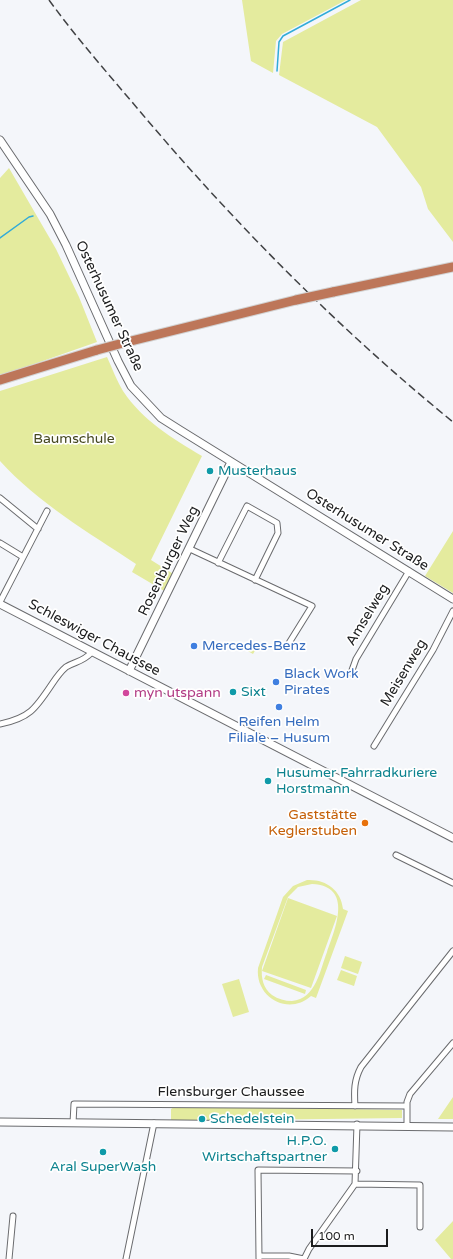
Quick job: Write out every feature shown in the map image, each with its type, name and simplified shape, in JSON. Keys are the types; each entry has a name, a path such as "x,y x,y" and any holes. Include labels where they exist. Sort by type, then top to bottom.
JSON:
{"highway":[{"path":"0,380 123,343 296,300 453,267"}],"street":[{"name":"Osterhusumer Straße","path":"0,140 50,214 66,245 118,361 131,386 161,418 453,599"},
{"name":"Rosenburger Weg","path":"129,671 232,462"},
{"path":"0,498 38,529"},
{"path":"218,563 247,506 277,523 278,533 255,580"},
{"path":"0,603 47,511"},
{"path":"0,543 23,557"},
{"path":"190,549 312,606 289,643"},
{"name":"Amselweg","path":"351,673 356,659 409,571"},
{"name":"Schleswiger Chaussee","path":"0,603 453,838"},
{"name":"Meisenweg","path":"374,746 433,650 453,611"},
{"path":"0,724 16,721 26,716 36,707 57,676 65,668 86,659 92,652"},
{"path":"396,855 453,883"},
{"path":"355,1106 354,1089 356,1076 361,1067 453,951"},
{"path":"407,1126 408,1098 412,1090 453,1043"},
{"name":"Flensburger Chaussee","path":"73,1123 74,1104 407,1106"},
{"path":"0,1122 357,1124 453,1127"},
{"path":"126,1259 154,1123"},
{"path":"356,1171 258,1170 260,1257 289,1256 304,1259 309,1249 355,1184 356,1171 357,1124"},
{"path":"355,1184 420,1185 420,1227"},
{"path":"9,1259 13,1216"}],"green space":[{"path":"242,0 346,0 282,34 276,41 273,73 251,61"},
{"path":"361,0 453,0 453,242 428,209 421,187 377,127 279,75 283,42"},
{"path":"9,168 56,249 79,297 97,342 0,376 0,178"},
{"name":"Baumschule","path":"107,357 123,391 131,402 159,428 202,456 151,560 175,575 166,592 132,572 136,564 47,504 0,461 0,391"},
{"path":"453,531 453,593 425,576"},
{"path":"253,644 258,646 253,654 246,650"},
{"path":"307,880 320,881 336,891 342,902 343,909 348,911 316,998 311,996 302,1002 284,1004 275,1001 262,988 258,968 283,897 293,886","holes":["312,884 325,887 333,892 337,900 337,921 316,982 307,995 300,999 289,1001 277,998 272,995 265,986 262,979 262,967 288,897 298,887"]},
{"path":"288,898 337,916 311,988 262,971"},
{"path":"345,956 362,962 358,974 341,968"},
{"path":"341,970 357,976 354,986 337,980"},
{"path":"266,975 306,990 305,994 264,979"},
{"path":"239,979 249,1012 233,1017 222,984"},
{"path":"453,1097 453,1119 438,1119"},
{"path":"176,1106 402,1110 402,1118 171,1121 171,1109"},
{"path":"453,1221 453,1259 451,1259 435,1240"}],"waterway":[{"path":"277,71 279,42 283,36 350,0"},
{"path":"0,238 29,217 33,216"}],"railway":[{"path":"49,0 83,44 143,115 215,197 253,237 330,314 370,351 453,422"}],"place":[{"name":"Musterhaus","path":"210,471"},
{"name":"Mercedes-Benz","path":"194,646"},
{"name":"Black Work Pirates","path":"276,682"},
{"name":"Sixt","path":"233,692"},
{"name":"myn utspann","path":"126,693"},
{"name":"Reifen Helm Filiale – Husum","path":"279,707"},
{"name":"Husumer Fahrradkuriere Horstmann","path":"268,781"},
{"name":"Gaststätte Keglerstuben","path":"365,823"},
{"name":"Schedelstein","path":"202,1119"},
{"name":"H.P.O. Wirtschaftspartner","path":"335,1149"},
{"name":"Aral SuperWash","path":"103,1152"}]}
